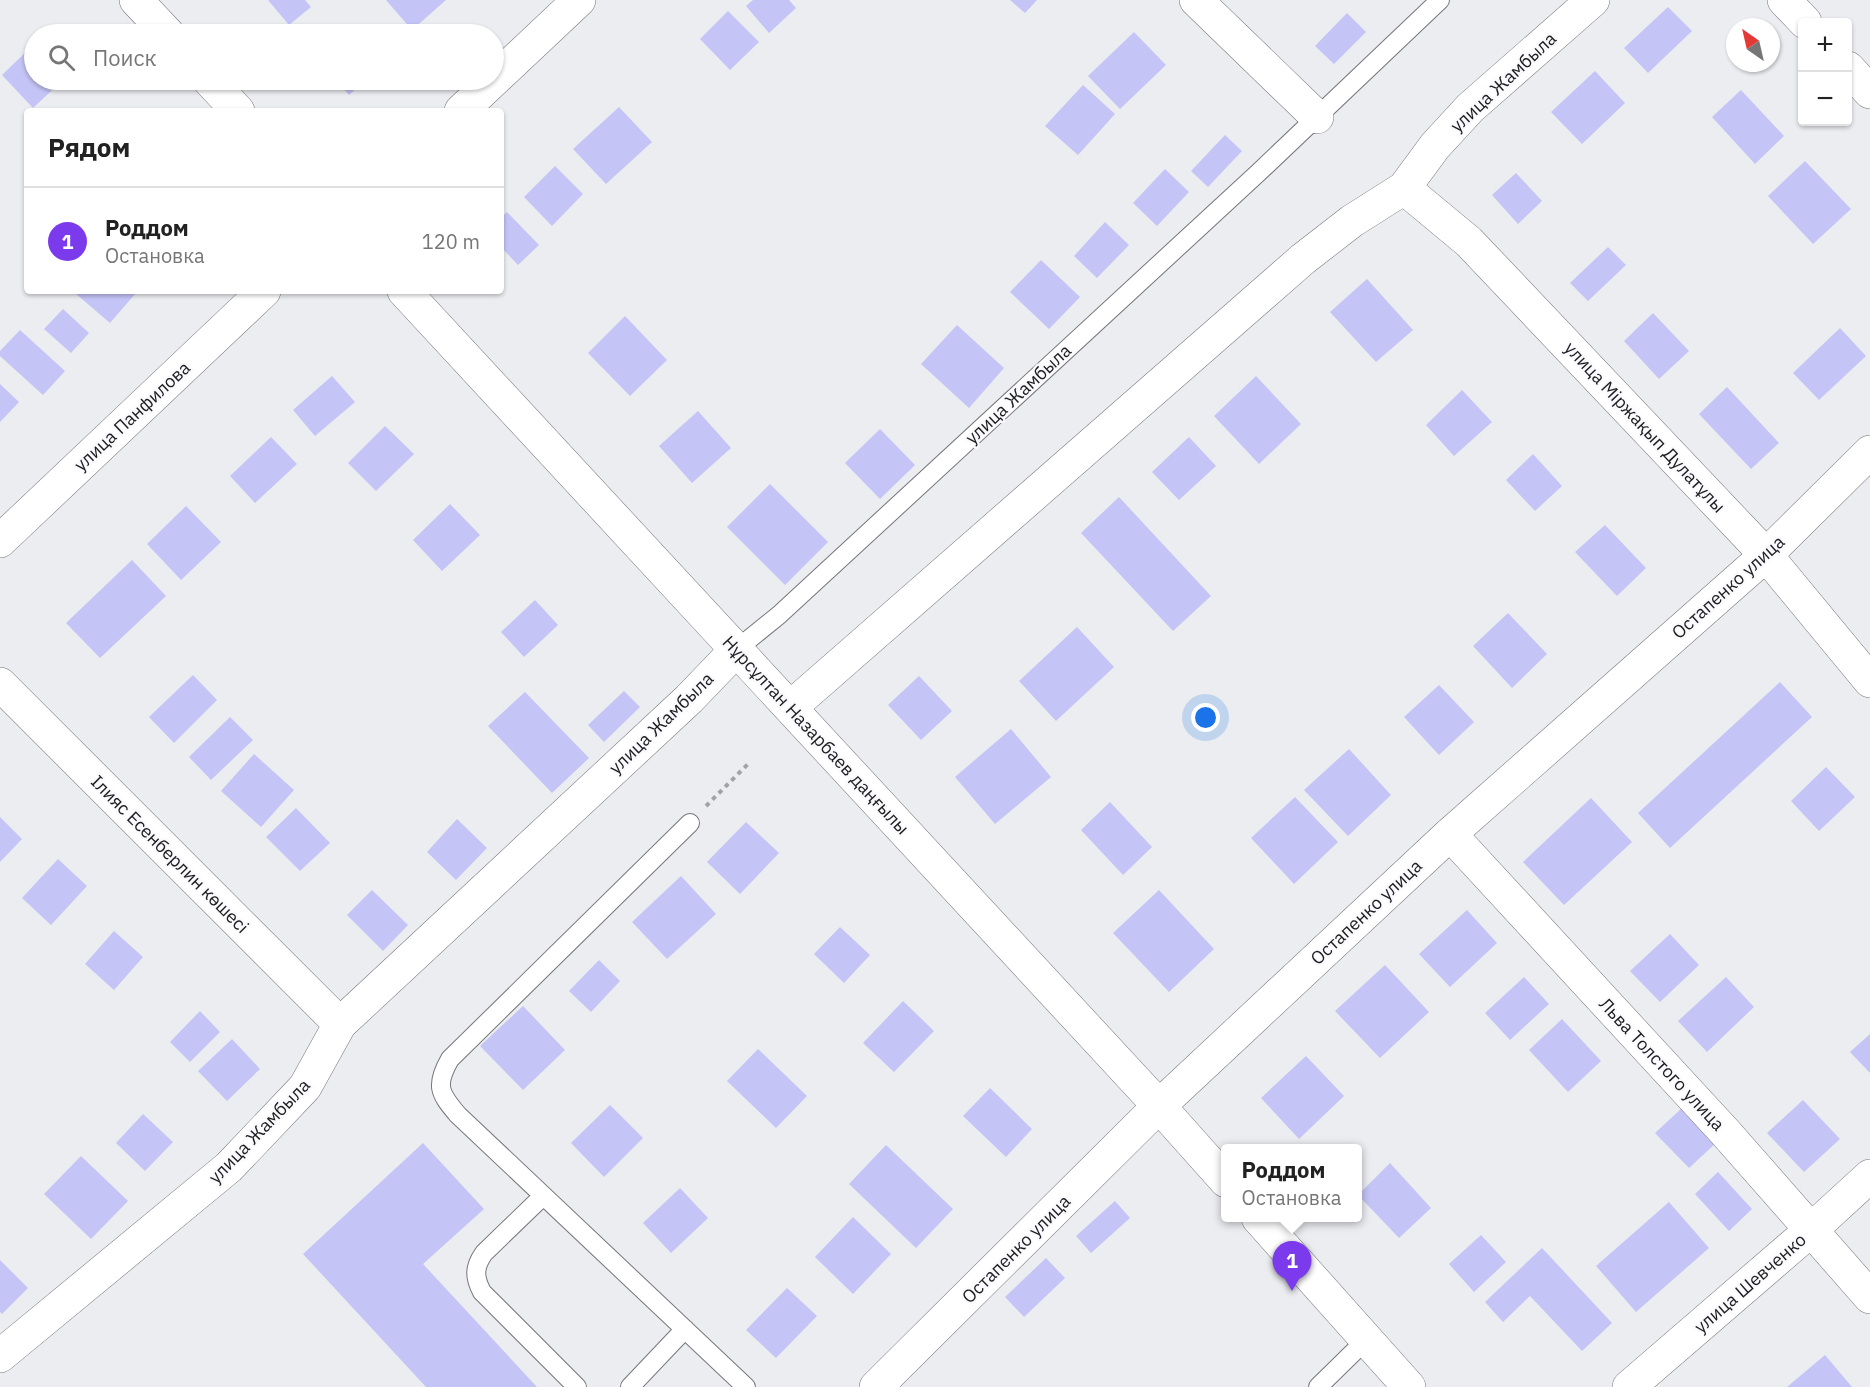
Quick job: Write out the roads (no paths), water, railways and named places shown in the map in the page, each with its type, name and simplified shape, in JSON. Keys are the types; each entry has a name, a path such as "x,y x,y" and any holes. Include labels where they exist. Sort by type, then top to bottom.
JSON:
{"street":[{"path":"136,0 159,24"},
{"path":"504,71 579,0"},
{"path":"1196,0 1317,117"},
{"name":"улица Жамбыла","path":"791,707 1303,259 1352,221 1404,188 1435,146 1470,108 1593,0"},
{"path":"1784,0 1801,18"},
{"path":"1852,72 1870,92"},
{"path":"218,90 235,108"},
{"path":"464,108 483,90"},
{"name":"улица Міржақып Дулатұлы","path":"1404,188 1469,242 1766,555 1870,681"},
{"name":"улица Панфилова","path":"0,541 261,294"},
{"name":"Нұрсұлтан Назарбаев даңғылы","path":"407,294 791,707 1221,1175"},
{"name":"Остапенко улица","path":"876,1387 1159,1106 1450,834 1766,555 1870,452"},
{"name":"улица Жамбыла","path":"0,1356 229,1167 305,1087 340,1024 689,699 737,649"},
{"name":"Ілияс Есенберлин көшесі","path":"0,684 340,1024"},
{"name":"Льва Толстого улица","path":"1450,834 1725,1132 1870,1297"},
{"name":"улица Шевченко","path":"1629,1387 1870,1176"},
{"path":"1262,1222 1409,1387"}],"lane":[{"name":"улица Жамбыла","path":"737,649 788,607 1317,117 1440,0"},
{"path":"690,823 450,1059 441,1074 440,1090 447,1103 746,1387"},
{"path":"543,1196 484,1253 477,1263 477,1283 482,1292 577,1387"},
{"path":"630,1387 685,1329"},
{"path":"1318,1387 1366,1340"}],"place":[{"name":"Роддом","path":"1292,1291"}]}
